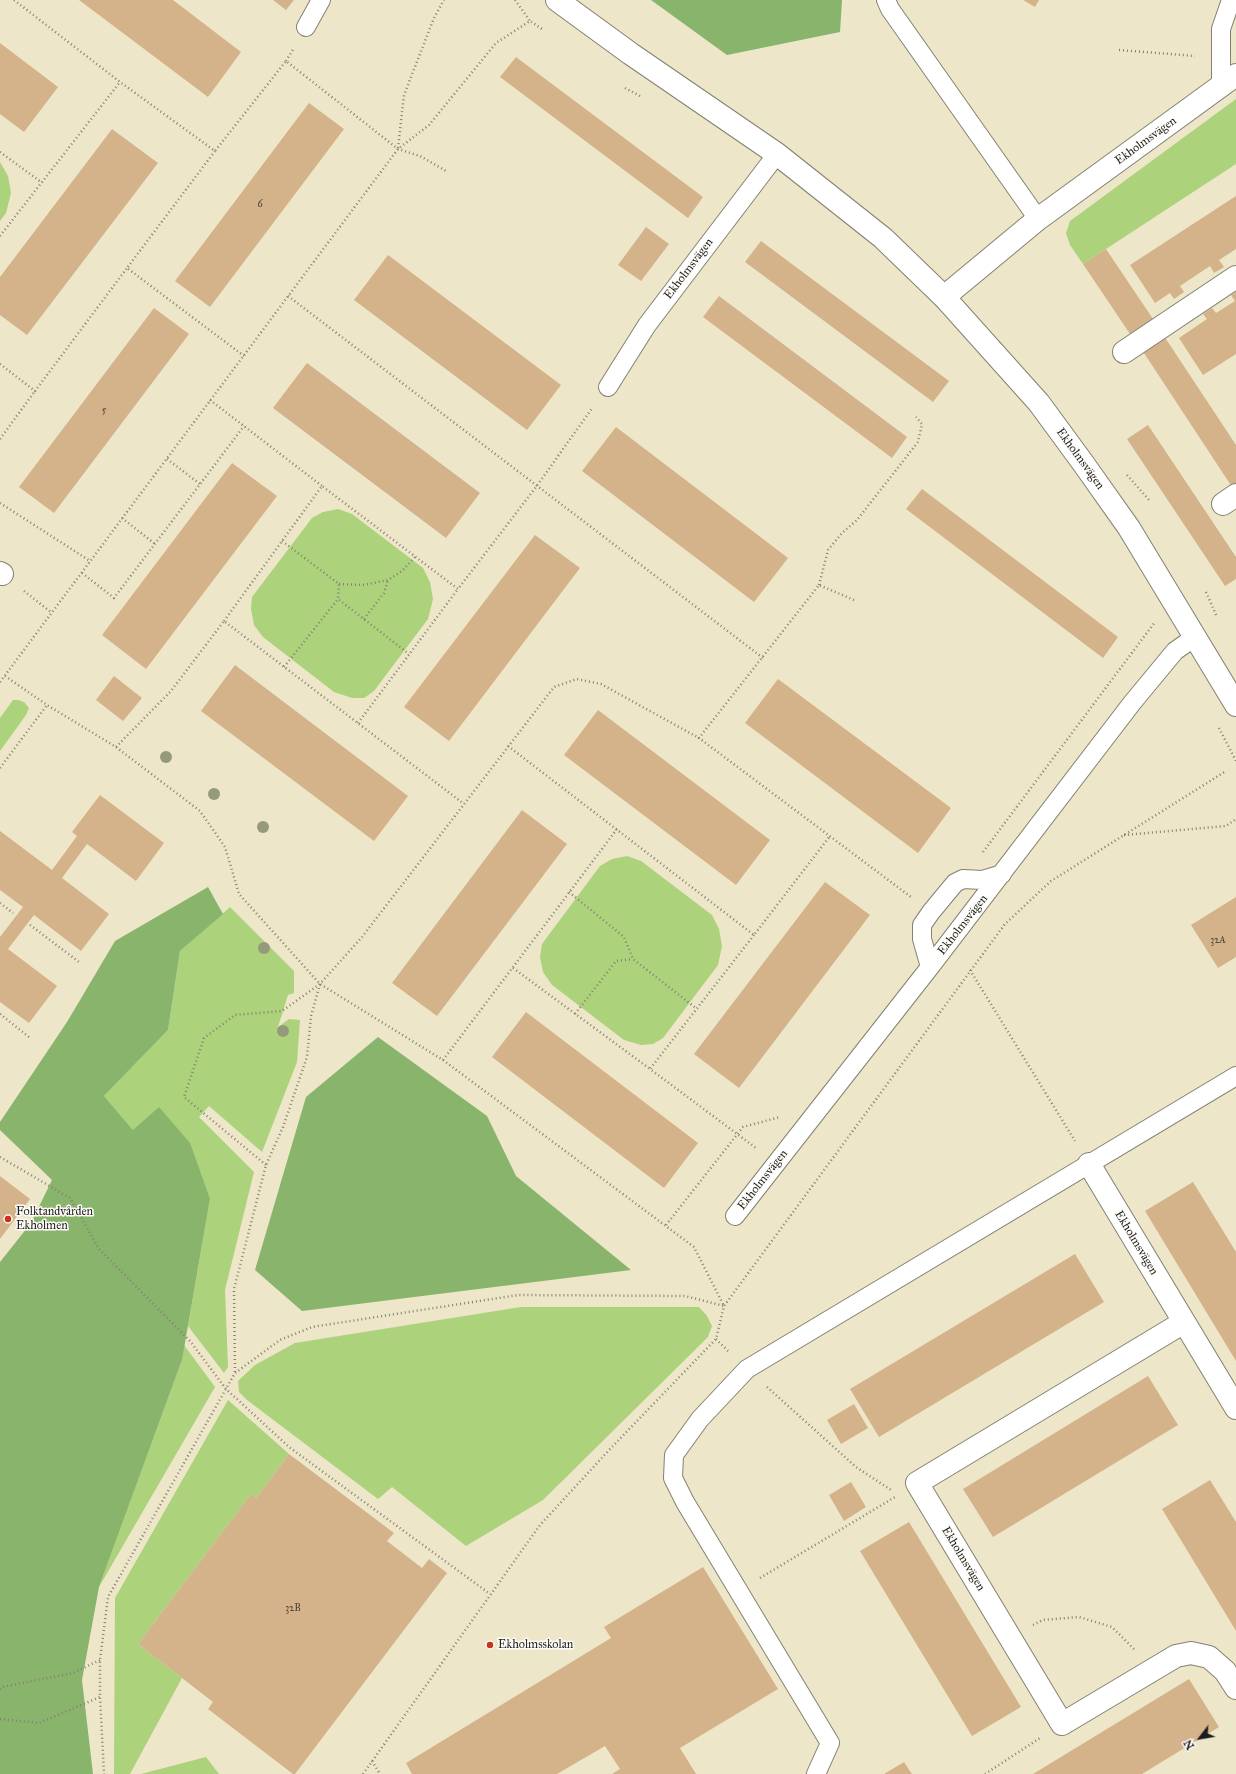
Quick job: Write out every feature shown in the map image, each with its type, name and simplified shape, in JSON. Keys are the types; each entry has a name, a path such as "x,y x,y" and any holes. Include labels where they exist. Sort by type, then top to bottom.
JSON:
{"street":[{"name":"Ekholmsvägen","path":"557,0 637,59 777,154 883,238 944,297 1039,403 1083,462 1129,528 1236,705"},
{"name":"Ekholmsvägen","path":"944,297 1038,220 1229,81"},
{"path":"1124,352 1236,276"},
{"name":"Ekholmsvägen","path":"1089,1164 1236,1408"},
{"name":"Ekholmsvägen","path":"1062,1724 917,1483 1184,1322"},
{"path":"1062,1724 1147,1672 1176,1656 1191,1652 1209,1658 1225,1670 1236,1688"}],"lane":[{"path":"306,27 321,0"},
{"path":"886,0 890,9 1038,220"},
{"path":"1229,81 1222,57 1221,30 1231,0"},
{"name":"Ekholmsvägen","path":"608,387 647,325 777,154"},
{"name":"Ekholmsvägen","path":"735,1216 1002,874 1132,703 1175,651 1195,638"},
{"path":"930,967 922,940 922,925 931,912 955,882 963,879 982,880 1002,874"},
{"path":"816,1774 830,1743 685,1502 673,1478 674,1455 700,1420 747,1369 1236,1076"}],"path":[{"path":"14,0 120,82 215,151"},
{"path":"398,149 404,95 434,18 444,0"},
{"path":"515,0 530,21 542,29"},
{"path":"0,682 398,149 429,125 496,43 530,21"},
{"path":"1119,50 1222,57"},
{"path":"0,439 215,151 286,61 398,149 420,156 446,171"},
{"path":"0,236 120,82"},
{"path":"625,88 646,99"},
{"path":"0,152 41,182"},
{"path":"127,268 244,356"},
{"path":"288,296 763,658"},
{"path":"0,364 35,391"},
{"path":"358,723 536,486 608,387"},
{"path":"210,400 458,589"},
{"path":"699,738 819,586 828,550 842,533 857,520 918,442 922,424 916,416"},
{"path":"82,573 114,598 244,426"},
{"path":"167,459 200,484"},
{"path":"116,747 171,691 322,486"},
{"path":"0,503 90,561"},
{"path":"122,518 155,544"},
{"path":"282,541 339,584 364,585 388,580 402,571 415,556"},
{"path":"1,574 52,613"},
{"path":"364,619 384,593 388,580"},
{"path":"284,667 338,599 339,584"},
{"path":"819,586 854,600"},
{"path":"338,599 409,654"},
{"path":"1156,620 1175,651"},
{"path":"224,621 464,804"},
{"path":"5,676 47,705 116,747 200,811 225,847 239,894 320,984 443,1060 694,1247 724,1306"},
{"path":"266,1165 184,1097 204,1038 235,1015 282,1011 320,984 362,937 554,687 577,680 601,684 699,738 931,912"},
{"path":"0,768 47,705"},
{"path":"1218,726 1236,761"},
{"path":"508,746 754,935"},
{"path":"363,1774 540,1525 610,1448 716,1339 724,1306 1005,924 1051,881 1226,771"},
{"path":"1123,835 1226,826 1236,819"},
{"path":"443,1060 617,829"},
{"path":"650,1069 830,836"},
{"path":"569,892 624,937 632,959 697,1009"},
{"path":"0,903 13,912"},
{"path":"30,925 79,962"},
{"path":"575,1014 616,961 632,959"},
{"path":"513,968 776,1163"},
{"path":"970,970 1089,1164"},
{"path":"235,1373 234,1289 266,1165 284,1128 307,1057 311,1016 320,984"},
{"path":"0,1014 29,1037"},
{"path":"666,1225 737,1134"},
{"path":"0,1157 70,1198 99,1249 190,1341 226,1389 289,1447 490,1594"},
{"path":"104,1774 100,1697 100,1660 108,1597 235,1373 280,1340 312,1328 518,1295 685,1296 724,1306"},
{"path":"738,1591 898,1495 856,1466 747,1369"},
{"path":"1010,1638 1043,1620 1079,1617 1112,1626 1137,1652 1147,1672"},
{"path":"0,1689 2,1687 72,1673 100,1660"},
{"path":"0,1719 39,1723 100,1697"},
{"path":"985,1774 1062,1724"},
{"path":"372,1761 380,1774"}],"green space":[{"path":"651,0 842,0 840,32 727,55"},
{"path":"1236,99 1236,164 1083,264 1070,245 1066,233 1070,221"},
{"path":"0,162 8,176 11,193 6,213 0,221"},
{"path":"338,509 352,514 423,568 430,582 433,599 428,619 374,691 364,698 352,698 334,692 263,637 254,625 251,609 252,597 312,518 323,512"},
{"path":"13,700 24,702 29,708 26,715 0,751 0,718"},
{"path":"627,856 641,861 712,915 719,929 722,946 718,965 663,1038 653,1044 641,1045 624,1040 552,985 543,972 540,957 542,944 600,866 612,859"},
{"path":"208,887 223,914 180,951 168,1030 104,1096 133,1130 159,1107 190,1143 210,1199 182,1360 99,1587 82,1680 93,1774 0,1774 0,1262 31,1223 52,1180 0,1130 0,1122 67,1022 115,941"},
{"path":"230,907 294,971 294,993 288,995 278,1027 289,1019 300,1020 297,1062 262,1152 209,1106 199,1117 254,1172 225,1290 228,1367 224,1373 188,1326 210,1199 133,1130 104,1096 168,1030 180,951"},
{"path":"378,1037 487,1116 516,1176 631,1270 302,1311 255,1270 306,1097"},
{"path":"521,1307 699,1307 707,1316 712,1326 708,1337 543,1500 466,1546 392,1487 378,1499 247,1400 239,1392 238,1381 255,1365 295,1343"},
{"path":"184,1345 215,1387 99,1587 182,1360"},
{"path":"228,1400 289,1454 256,1498 251,1494 138,1644 182,1678 130,1774 114,1774 115,1598"},
{"path":"206,1757 219,1774 141,1774"}],"building":[{"path":"79,0 173,0 241,52 208,97"},
{"path":"273,0 294,0 286,10"},
{"path":"1023,0 1039,0 1035,7"},
{"path":"0,43 58,87 24,132 0,114"},
{"path":"516,57 703,197 688,218 500,77"},
{"path":"309,103 344,129 210,307 175,281"},
{"path":"112,129 158,163 27,335 0,315 0,277"},
{"path":"1236,196 1236,249 1219,260 1224,267 1214,273 1210,266 1180,286 1184,292 1174,299 1170,293 1155,303 1130,265"},
{"path":"646,227 669,244 641,281 618,265"},
{"path":"761,241 949,381 933,402 745,262"},
{"path":"1106,249 1153,319 1130,334 1083,264"},
{"path":"388,255 561,385 527,430 354,300"},
{"path":"1236,292 1236,354 1203,375 1179,338 1207,319 1203,314 1212,308 1216,313 1235,301 1231,295"},
{"path":"719,296 907,437 892,458 703,317"},
{"path":"154,308 189,334 54,513 19,487"},
{"path":"1164,336 1236,445 1236,484 1232,487 1142,350"},
{"path":"307,363 480,493 446,538 273,408"},
{"path":"1148,425 1236,557 1236,579 1225,586 1127,439"},
{"path":"616,427 788,558 754,602 582,471"},
{"path":"232,463 277,496 146,669 102,635"},
{"path":"922,489 1118,637 1103,658 906,509"},
{"path":"535,535 580,568 449,741 404,707"},
{"path":"235,665 408,796 374,841 201,711"},
{"path":"114,676 142,698 123,721 96,700"},
{"path":"778,679 951,808 918,853 745,723"},
{"path":"598,710 770,840 736,885 564,755"},
{"path":"100,795 164,843 136,881 87,844 62,878 109,914 81,951 34,915 8,949 57,986 29,1023 0,1002 0,937 23,907 0,890 0,831 52,870 77,836 72,832"},
{"path":"522,810 567,844 437,1016 392,983"},
{"path":"825,882 870,915 739,1088 694,1054"},
{"path":"1236,897 1236,957 1218,968 1191,925"},
{"path":"526,1012 698,1143 664,1188 492,1057"},
{"name":"Folktandvården Ekholmen","path":"0,1176 30,1199 0,1239"},
{"path":"1193,1182 1236,1252 1236,1361 1145,1211"},
{"path":"1075,1254 1104,1302 879,1437 850,1389"},
{"path":"1148,1376 1178,1425 993,1537 963,1489"},
{"path":"854,1404 868,1428 841,1444 827,1420"},
{"path":"289,1454 394,1533 387,1541 422,1568 429,1559 447,1573 295,1774 208,1709 213,1702 138,1644 251,1494 256,1498"},
{"path":"1210,1480 1236,1522 1236,1631 1162,1509"},
{"path":"851,1482 866,1507 844,1521 829,1495"},
{"path":"909,1522 1021,1707 972,1736 860,1551"},
{"path":"703,1567 778,1689 680,1748 696,1774 612,1774 620,1769 605,1746 557,1774 412,1774 406,1763 611,1638 604,1627"},
{"path":"1189,1679 1219,1727 1142,1774 1033,1774"},
{"path":"904,1762 912,1774 884,1774"}],"place":[{"name":"Folktandvården Ekholmen","path":"8,1219"},
{"name":"Ekholmsskolan","path":"490,1645"}]}
